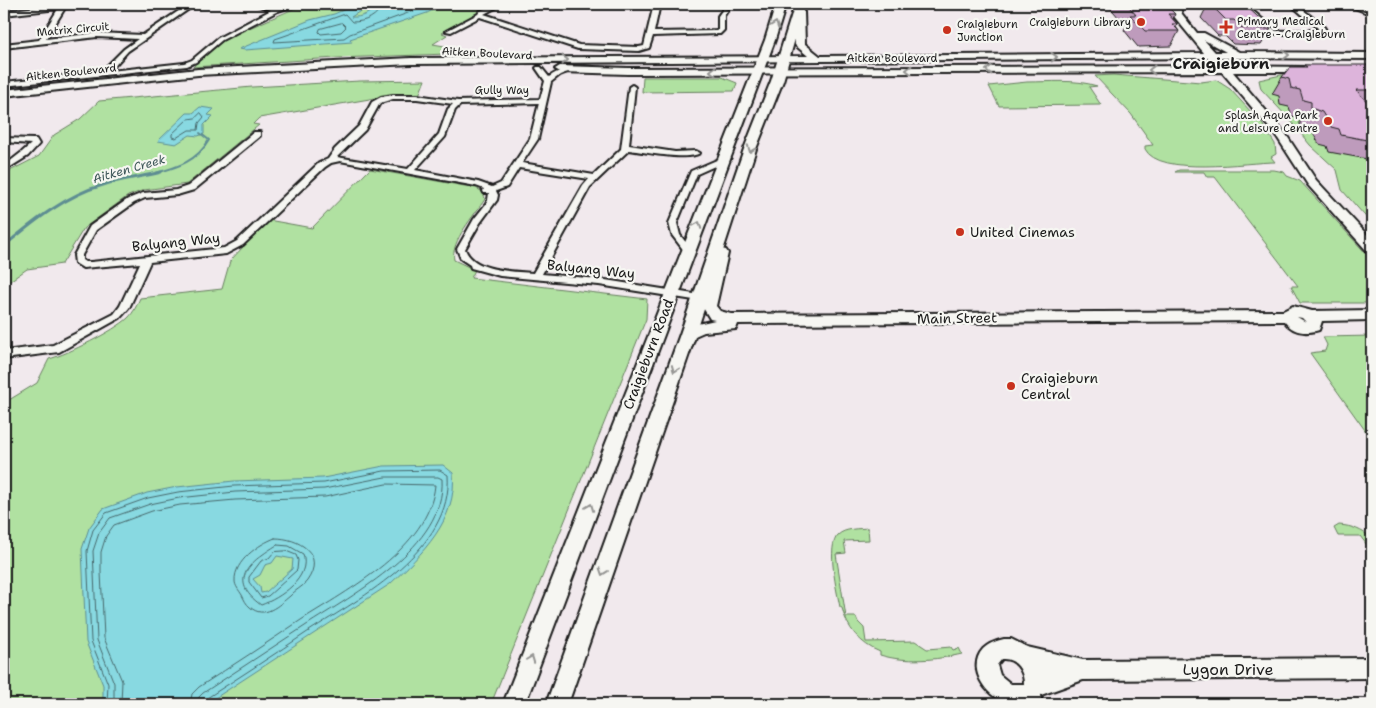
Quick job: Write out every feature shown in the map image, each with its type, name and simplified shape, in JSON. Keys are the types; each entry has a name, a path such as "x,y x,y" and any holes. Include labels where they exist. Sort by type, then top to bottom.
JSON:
{"main road":[{"name":"Craigieburn Road","path":"514,704 760,65 781,4"},
{"path":"1175,4 1177,14 1182,22 1229,70 1288,145 1312,182 1372,248"},
{"path":"1182,4 1186,16 1201,40 1242,55"},
{"path":"557,704 725,229 750,149 778,76 799,8"},
{"path":"799,8 800,45 816,58"},
{"path":"1135,56 1196,49 1201,40"},
{"path":"718,59 767,46"},
{"name":"Aitken Boulevard","path":"411,61 570,70 735,71 782,58 1022,58 1215,55 1372,56"},
{"name":"Aitken Boulevard","path":"4,93 198,72 411,61 718,59 760,65 778,76 824,71 1318,69 1257,73 1247,77 1247,84"},
{"path":"1200,70 1212,72 1228,81 1267,118"},
{"path":"1229,70 1247,84 1288,129 1324,185 1372,238"},
{"path":"735,71 746,82 748,95"},
{"name":"Main Street","path":"725,229 724,244 714,281 710,306 715,315 731,319 1290,319"},
{"path":"1290,319 1289,312 1293,311 1312,319 1372,324"},
{"path":"1312,319 1372,315"},
{"name":"Main Street","path":"688,334 698,328 715,325 1290,319"},
{"path":"1004,649 1014,650 1023,656 1034,672 1031,694 1010,700 994,684 988,673 987,664 990,656 996,651 1004,649"},
{"name":"Lygon Drive","path":"1023,656 1083,670 1372,669"},
{"name":"Lygon Drive","path":"1031,694 1083,670"}],"street":[{"path":"5,12 84,4"},
{"path":"104,73 117,57 143,37 175,18 188,4"},
{"path":"183,10 193,4"},
{"path":"257,4 276,10"},
{"path":"4,84 188,64 220,39 276,10 296,4"},
{"path":"449,31 500,4"},
{"path":"480,16 578,47 592,49 645,48 648,45 656,4"},
{"path":"1242,4 1274,32 1324,32 1322,28 1293,4"},
{"path":"1348,4 1372,13"},
{"path":"42,41 62,6"},
{"path":"650,34 718,33 721,30 721,16 725,10"},
{"name":"Matrix Circuit","path":"4,46 97,35 143,37"},
{"path":"539,68 548,81"},
{"path":"458,103 425,98 382,99 374,104 363,127 342,147 336,159 469,183 489,190 502,187 534,139 548,81 558,74 570,70"},
{"path":"536,276 587,186 621,156 626,147 632,87"},
{"name":"Gully Way","path":"409,172 442,136 452,109 458,103 543,102"},
{"name":"Balyang Way","path":"245,134 256,135 191,188 178,192 143,196 131,201 93,228 77,259 80,264 87,266 222,252 236,247 322,165 336,159"},
{"path":"4,140 28,140 33,141 35,144 25,154 4,169"},
{"path":"626,147 675,154 696,153"},
{"path":"688,250 677,237 673,223 694,173 722,161"},
{"path":"517,165 595,178"},
{"name":"Balyang Way","path":"489,190 489,199 478,220 457,247 455,255 460,261 500,273 600,282 700,298"},
{"path":"4,355 55,350 112,319 124,308 146,260"}],"green space":[{"path":"305,4 497,4 442,33 447,35 433,44 450,47 448,54 336,58 193,67 209,49 233,35"},
{"path":"1113,75 1201,82 1216,80 1230,89 1263,125 1275,144 1276,154 1271,157 1275,162 1205,166 1167,163 1153,158 1145,149 1145,146 1153,145 1131,114 1095,76"},
{"path":"1281,75 1372,75 1372,224 1342,190 1337,170 1310,145 1261,89 1259,80"},
{"path":"643,77 722,77 737,83 734,91 642,92"},
{"path":"425,80 419,95 387,96 259,118 253,124 259,125 187,184 144,190 128,196 84,228 62,264 27,269 4,285 4,174 39,156 54,135 80,119 99,101 252,87 360,81"},
{"path":"1027,82 1071,82 1097,86 1089,87 1101,105 999,106 989,86"},
{"path":"370,169 476,188 483,192 485,199 464,228 454,253 454,260 475,270 471,278 647,299 646,319 491,704 4,704 4,403 37,383 49,359 90,342 128,318 140,298 222,289 230,261 268,220 312,228"},
{"path":"1179,170 1274,170 1284,172 1287,176 1300,181 1372,260 1372,303 1300,303 1291,286 1298,286 1215,177 1207,177 1204,172 1175,172"},
{"path":"1372,336 1372,440 1310,353 1325,351 1327,345 1323,337"},
{"path":"1339,525 1353,527 1364,533 1372,538 1372,545 1367,545 1360,536 1338,536 1334,528"},
{"path":"868,528 869,540 844,541 846,553 836,554 846,617 856,617 864,628 866,642 915,641 927,649 951,647 953,650 959,648 962,654 921,660 890,658 880,655 880,652 866,645 851,629 840,607 833,570 833,549 838,535 844,531"}],"water":[{"path":"377,4 439,4 439,7 427,13 350,39 352,42 239,49 310,20 334,14 355,5 363,7 362,10 351,17 362,16 372,10"},
{"path":"200,107 214,109 208,115 213,116 204,125 204,134 198,136 190,135 176,144 158,141 187,113 193,113"},
{"path":"443,465 453,473 453,490 450,506 444,521 414,561 390,584 206,704 103,704 103,685 86,642 82,549 89,528 103,509 147,493 177,487 234,481 323,478 384,466","holes":["277,556 293,559 292,569 266,592 261,593 260,587 253,579 260,575 265,565 272,563"]}],"building":[{"path":"1127,4 1165,4 1175,14 1168,14 1177,24 1172,24 1179,31 1145,31 1130,15 1136,15"},
{"path":"1210,4 1244,4 1271,29 1242,28 1234,20 1226,20"},
{"path":"1304,65 1368,65 1372,68 1372,90 1356,90 1372,107 1372,141 1341,135 1339,129 1331,127 1322,112 1311,108 1311,102 1303,100 1300,90 1291,88 1289,79 1282,77 1290,67 1307,67"}],"waterway":[{"name":"Aitken Creek","path":"156,173 186,162 199,153 209,140 200,133"},
{"name":"Aitken Creek","path":"4,246 50,210 76,195 110,183 161,172"}],"place":[{"name":"Craigieburn Library","path":"1141,22"},
{"name":"Primary Medical Centre - Craigieburn","path":"1226,27"},
{"name":"Craigieburn Junction","path":"947,30"},
{"name":"Splash Aqua Park and Leisure Centre","path":"1328,121"},
{"name":"United Cinemas","path":"960,232"},
{"name":"Craigieburn Central","path":"1011,386"}],"district":[{"name":"Craigieburn","path":"1221,63"}]}
